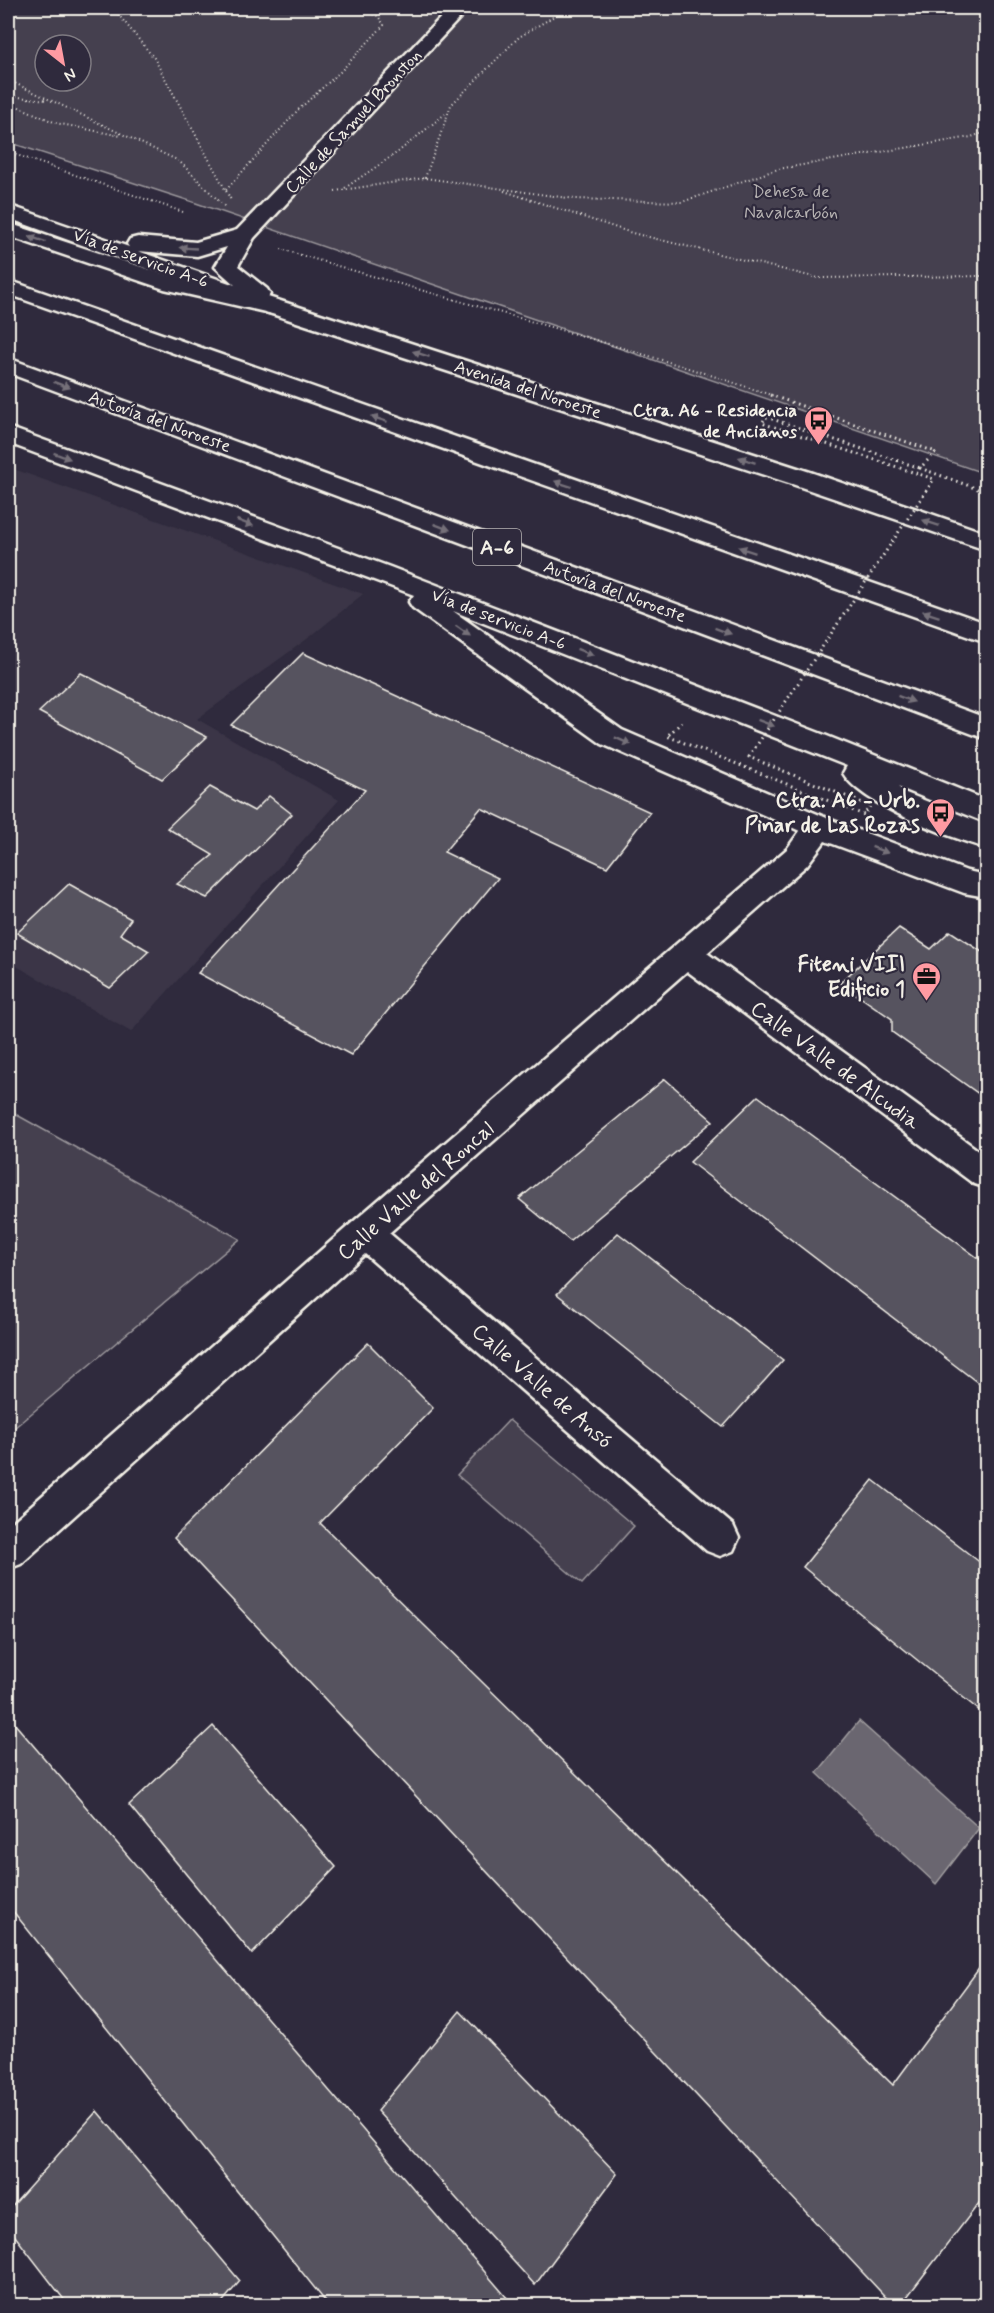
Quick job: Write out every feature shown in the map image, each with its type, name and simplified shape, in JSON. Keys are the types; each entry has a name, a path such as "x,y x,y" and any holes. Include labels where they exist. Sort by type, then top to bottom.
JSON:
{"main road":[{"name":"Calle de Samuel Bronston","path":"274,307 226,267 246,230 460,8"},
{"name":"Vía de servicio A-6","path":"8,210 274,307"},
{"path":"8,229 172,284 274,307"},
{"path":"94,241 197,249 246,230"},
{"path":"8,287 987,633"},
{"name":"Avenida del Noroeste","path":"274,307 801,478 987,542"},
{"name":"Autovía del Noroeste","path":"8,365 987,729"},
{"path":"8,388 401,511"},
{"name":"Vía de servicio A-6","path":"8,435 381,573 812,741 987,812"},
{"path":"381,573 612,737 819,826 964,882 987,886"},
{"path":"812,741 896,801 987,837"},
{"name":"Calle Valle del Roncal","path":"8,1551 365,1233 797,857 819,826"},
{"name":"Calle Valle de Alcudia","path":"686,954 987,1174"},
{"name":"Calle Valle de Ansó","path":"365,1233 720,1538"}],"path":[{"path":"113,8 154,58 246,230"},
{"path":"226,190 246,172 272,137 301,106 345,67 368,38 384,25 378,16 360,10 360,8"},
{"path":"425,178 451,105 519,37 568,8"},
{"path":"8,80 179,161 246,230 281,249 424,293 697,370 936,452 920,468"},
{"path":"8,96 50,100"},
{"path":"8,102 56,123 129,138"},
{"path":"343,190 398,152 446,114"},
{"path":"331,191 425,178 574,199 682,202 778,170 971,137 987,132"},
{"path":"8,152 186,213"},
{"path":"495,188 632,233 818,278 987,276"},
{"path":"682,722 667,736 864,815 870,806 749,757 934,479 762,423 766,417 987,492"}],"shaded area":[{"path":"8,467 363,594 311,636 197,719 339,800 131,1032 8,961"},
{"path":"859,1721 979,1828 936,1884 817,1773"}],"green space":[{"name":"Dehesa de Navalcarbón","path":"8,8 986,8 986,474 190,201 8,142"},
{"path":"8,1110 240,1239 8,1433"},
{"path":"509,1420 634,1526 582,1584 457,1475"}],"building":[{"path":"303,653 650,812 607,867 481,808 444,852 498,878 351,1055 198,973 365,790 231,725"},
{"path":"81,673 207,737 162,779 39,712"},
{"path":"210,787 254,811 269,796 292,814 207,898 177,884 213,855 167,828"},
{"path":"69,884 131,919 120,934 149,951 110,988 17,933"},
{"name":"Fiteni VIII Edificio 1","path":"899,928 931,949 950,931 982,952 986,948 986,1099 892,1032 892,1019 840,983"},
{"path":"665,1079 713,1121 570,1241 519,1199"},
{"path":"758,1096 986,1264 986,1389 690,1162"},
{"path":"618,1233 783,1360 723,1427 557,1294"},
{"path":"368,1343 433,1408 320,1523 893,2085 986,1959 986,2194 900,2306 894,2306 174,1538"},
{"path":"873,1480 986,1567 986,1716 803,1567"},
{"path":"8,1716 514,2306 329,2306 8,1905"},
{"path":"213,1726 336,1867 252,1954 129,1805"},
{"path":"460,2011 617,2174 535,2285 377,2111"},
{"path":"97,2111 240,2281 219,2306 69,2306 8,2227 8,2211"}],"place":[{"name":"Ctra. A6 - Residencia de Ancianos","path":"818,446"},
{"name":"Ctra. A6 - Urb. Pinar de Las Rozas","path":"941,838"},
{"name":"Fiteni VIII Edificio 1","path":"926,1002"}]}
